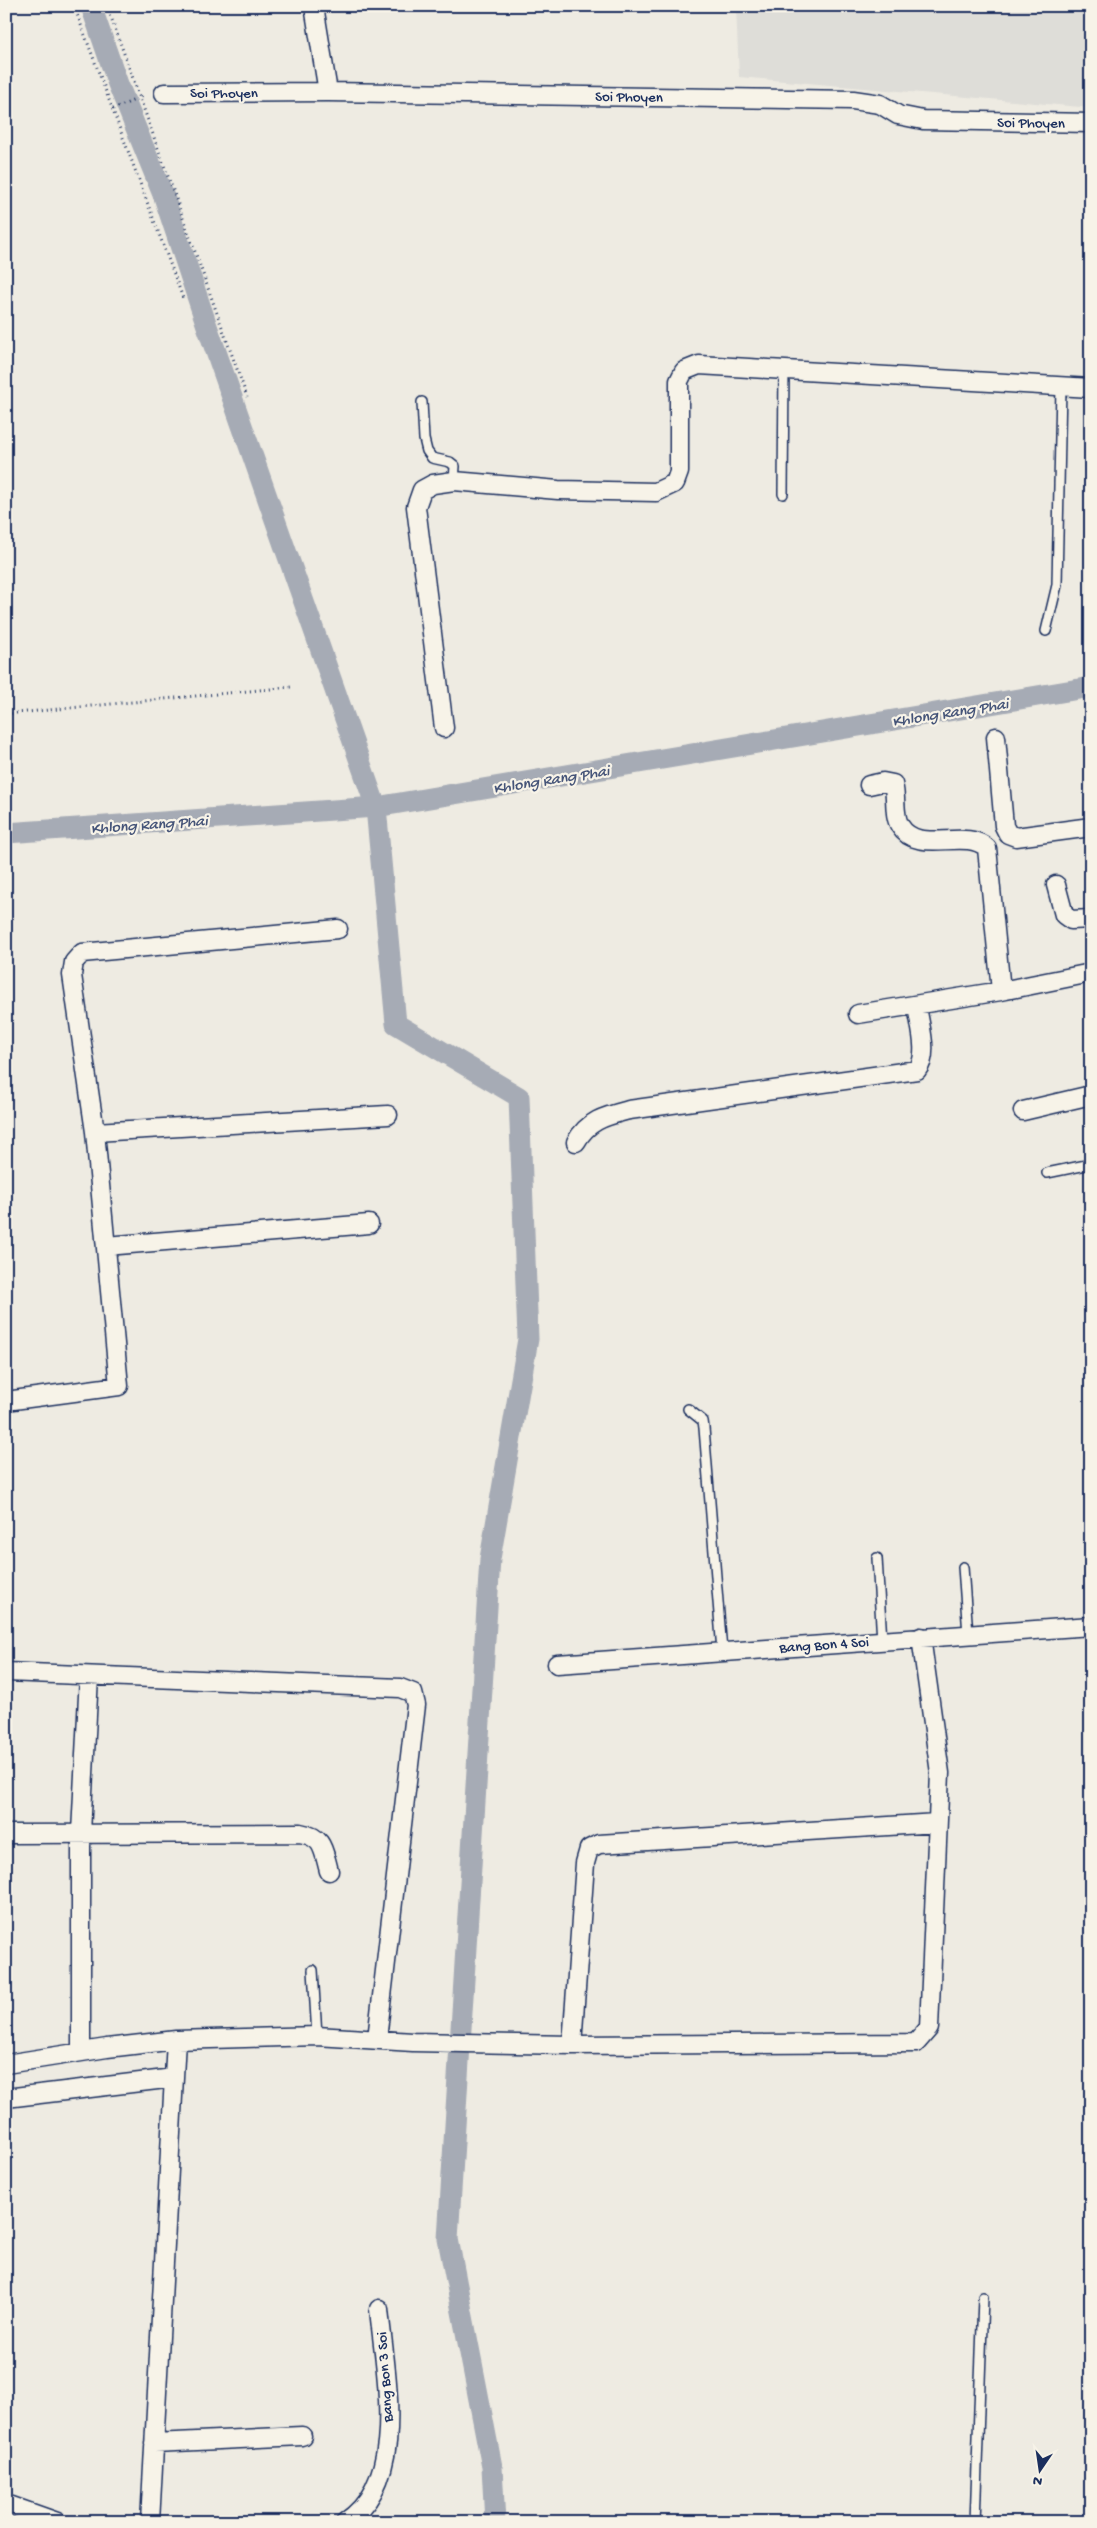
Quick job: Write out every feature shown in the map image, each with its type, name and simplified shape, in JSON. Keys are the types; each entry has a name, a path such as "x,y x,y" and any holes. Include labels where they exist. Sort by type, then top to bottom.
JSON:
{"street":[{"path":"314,6 328,92"},
{"name":"Soi Phoyen","path":"164,93 328,92 853,100 880,104 898,115 923,120 1091,123"},
{"path":"444,728 416,507 422,490 433,484 454,481 558,490 656,492 675,484 679,472 679,381 684,371 699,366 784,369 1091,388"},
{"path":"996,737 1004,826 1008,834 1016,837 1091,827"},
{"path":"869,785 883,782 893,784 900,826 909,835 935,840 974,840 987,848 1001,991"},
{"path":"1056,885 1064,915 1071,920 1091,919"},
{"path":"6,1401 119,1386 94,1132 72,975 74,962 82,953 338,929"},
{"path":"858,1014 1001,991 1091,973"},
{"path":"576,1142 582,1132 593,1122 629,1110 916,1070 922,1063 924,1053 917,1005"},
{"path":"1023,1111 1091,1095"},
{"path":"94,1132 388,1115"},
{"path":"106,1246 369,1224"},
{"name":"Bang Bon 4 Soi","path":"557,1664 1091,1626"},
{"path":"6,2064 80,2052 176,2040 317,2036 413,2042 572,2045 916,2043 929,2028 940,1773 921,1637"},
{"path":"6,1672 400,1688 413,1693 416,1705 377,2039"},
{"path":"80,2052 80,1833 89,1676"},
{"path":"572,2045 585,1863 589,1849 599,1844 937,1822"},
{"path":"6,1834 300,1833 313,1835 321,1843 329,1871"},
{"path":"150,2522 176,2040"},
{"path":"6,2098 174,2078"},
{"name":"Bang Bon 3 Soi","path":"345,2522 372,2495 380,2474 387,2443 389,2410 379,2309"},
{"path":"154,2443 302,2436"},
{"path":"6,2504 57,2522"}],"lane":[{"path":"783,494 784,369"},
{"path":"1046,631 1058,585 1061,387"},
{"path":"422,402 427,451 432,458 450,462 455,466 454,481"},
{"path":"1047,1173 1091,1164"},
{"path":"688,1409 703,1421 704,1428 722,1652"},
{"path":"877,1558 882,1640"},
{"path":"963,1567 968,1634"},
{"path":"313,1970 317,2036"},
{"path":"975,2522 983,2297"}],"path":[{"path":"74,6 184,301"},
{"path":"107,6 247,397"},
{"path":"112,109 141,98"},
{"path":"6,714 291,687"}],"shaded area":[{"path":"736,6 1091,6 1091,108 739,77"}],"waterway":[{"path":"91,6 118,84 164,197 207,326 376,807 396,1024 519,1097 528,1339 490,1559 448,2239 492,2467 495,2522"},
{"name":"Khlong Rang Phai","path":"6,833 376,807 1091,687"}]}
